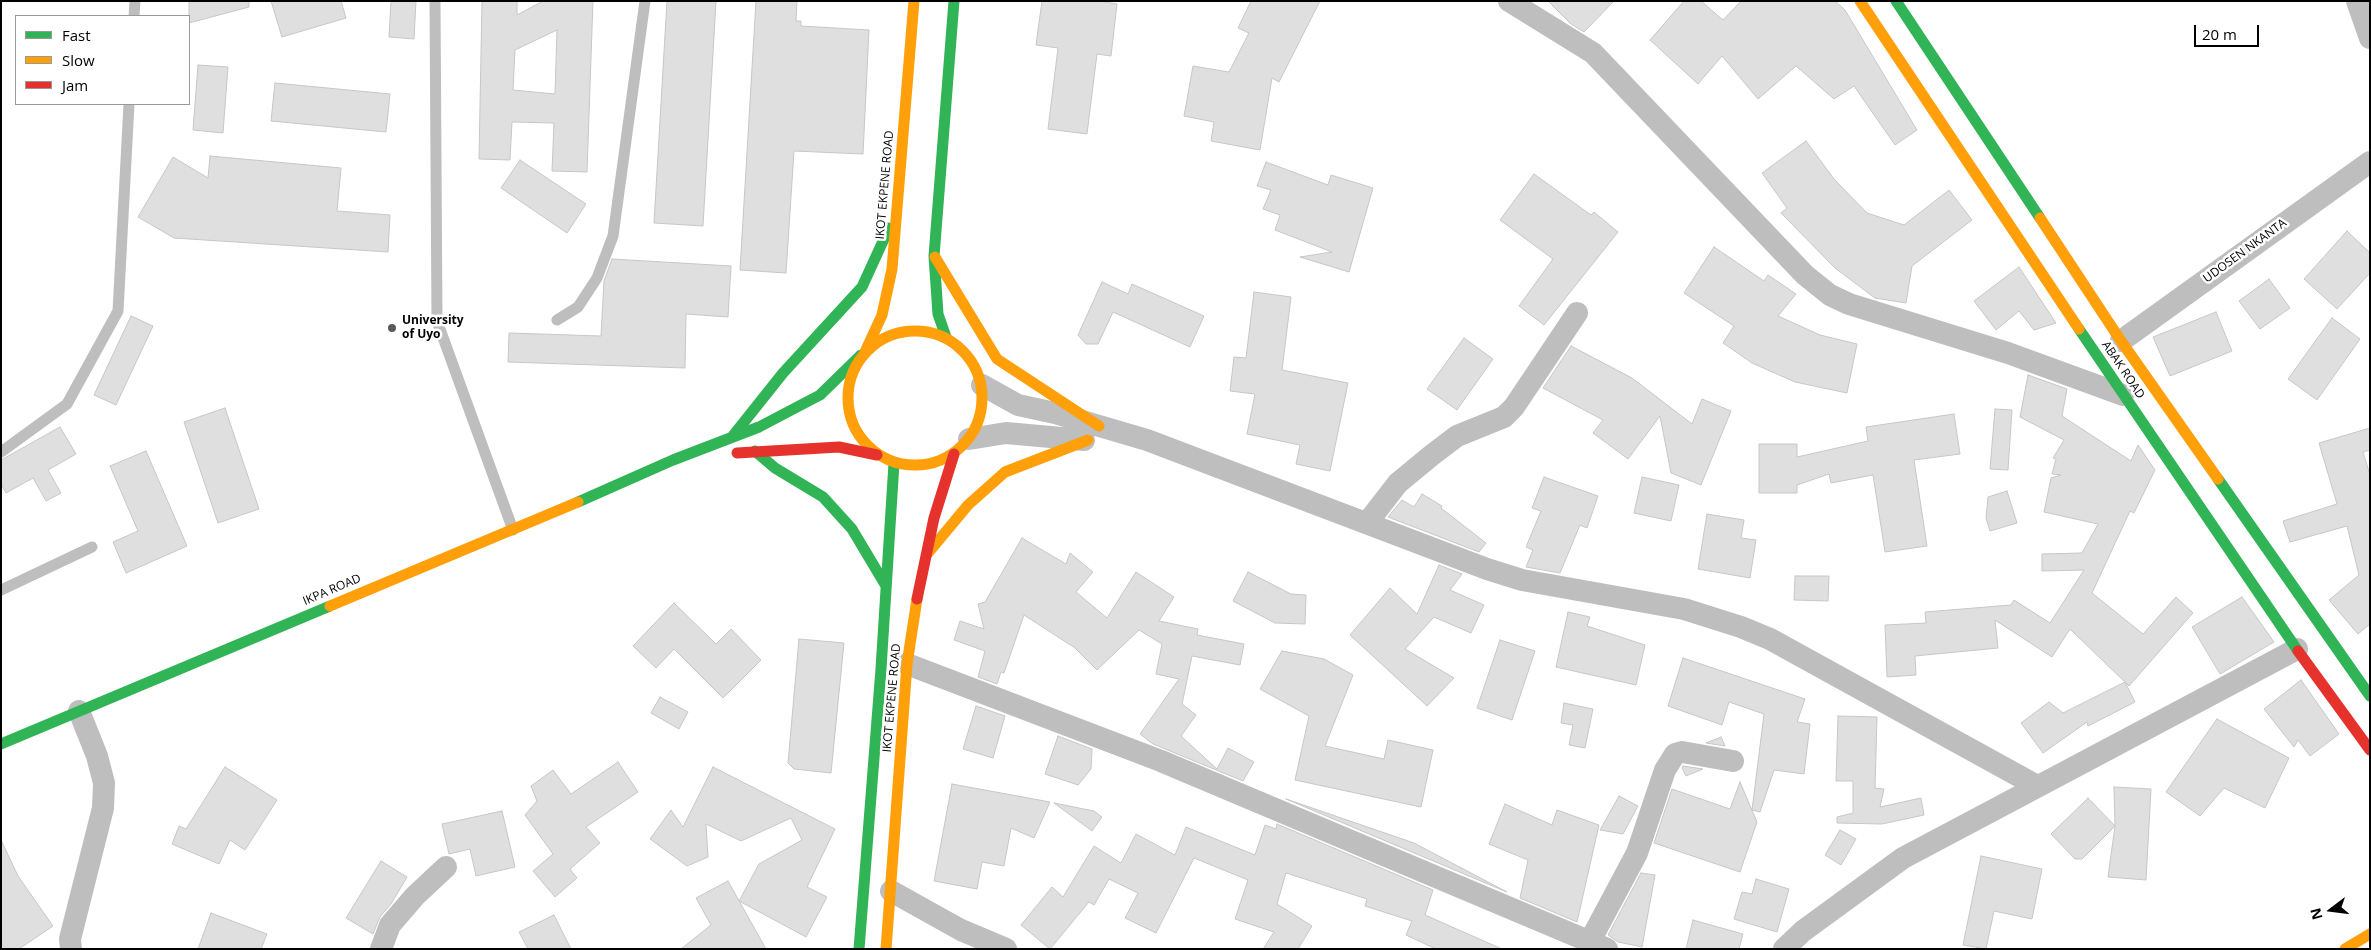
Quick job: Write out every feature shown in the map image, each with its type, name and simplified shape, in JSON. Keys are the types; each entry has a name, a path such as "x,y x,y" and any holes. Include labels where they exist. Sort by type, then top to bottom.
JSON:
{"main road":[{"name":"IKOT EKPENE ROAD","path":"860,360 882,315 892,270 914,1"},
{"path":"946,337 938,314 934,256 954,1"},
{"name":"ABAK ROAD","path":"1860,1 2123,395 2297,649 2370,750"},
{"name":"ABAK ROAD","path":"1896,1 2121,341 2370,696"},
{"path":"732,437 783,373 862,287 896,213"},
{"path":"924,558 968,505 1005,472 1093,433 1032,384 997,359 934,256"},
{"path":"909,329 928,331 946,337 962,349 975,365 982,385 979,420 962,447 935,463 922,466 894,463 878,455 863,443 853,427 847,409 847,390 852,372 860,360 891,334 909,329"},
{"name":"IKPA ROAD","path":"1,744 513,530 673,460 759,427 820,395 860,360"},
{"path":"673,460 756,451 839,447 878,455"},
{"name":"IKOT EKPENE ROAD","path":"886,949 907,664 924,558 934,518 962,447"},
{"path":"756,451 776,468 823,498 852,528 886,586"},
{"name":"IKOT EKPENE ROAD","path":"859,949 894,463"},
{"path":"2345,949 2370,934"}],"street":[{"path":"1509,1 1593,53 1805,275 1830,295 1849,304 2008,352 2123,395"},
{"path":"2357,1 2370,38"},
{"name":"UDOSEN NKANTA","path":"2121,341 2370,162"},
{"path":"1367,523 1398,483 1444,445 1457,436 1504,417 1514,407 1577,313"},
{"path":"982,385 1018,405 1093,433"},
{"path":"962,447 1006,433 1093,433 1147,440 1522,580 1684,609 1770,639 2038,786"},
{"path":"1784,949 1803,931 1903,858 2297,649"},
{"path":"907,664 1161,761 1598,945 1637,853 1666,770 1675,754 1682,752 1733,761"},
{"path":"71,949 71,932 103,808 104,783 98,756 79,711"},
{"path":"381,949 390,925 415,896 446,868"},
{"path":"891,891 961,930 1006,949"}],"lane":[{"path":"134,15 135,1"},
{"path":"435,1 437,321 513,530"},
{"path":"557,320 578,307 597,278 613,236 645,1"},
{"path":"1,452 67,404 118,311 129,105"},
{"path":"1,590 92,547"}],"building":[{"path":"189,1 249,1 249,7 190,23"},
{"path":"271,1 341,1 346,18 282,37"},
{"path":"391,1 416,1 414,39 389,37"},
{"path":"482,1 517,1 517,15 543,1 593,1 587,172 552,171 554,123 512,122 510,160 479,159","holes":["557,30 555,94 513,90 515,50"]},
{"path":"667,1 716,1 703,226 654,223"},
{"path":"756,1 797,1 796,21 801,21 801,26 869,30 863,154 794,151 786,273 740,270"},
{"path":"1042,1 1099,1 1117,4 1111,56 1097,54 1087,134 1048,129 1058,48 1036,45"},
{"path":"1251,1 1320,1 1279,82 1272,78 1260,150 1211,141 1214,122 1184,116 1193,66 1229,72 1249,33 1238,28"},
{"path":"1548,1 1614,1 1584,32 1571,24"},
{"path":"1684,1 1701,1 1723,20 1741,1 1835,1 1845,10 1917,130 1895,145 1854,86 1834,99 1796,66 1758,99 1722,56 1698,84 1650,40"},
{"path":"198,65 228,67 223,133 193,130"},
{"path":"275,83 390,94 386,132 271,121"},
{"path":"1806,141 1834,179 1867,213 1904,225 1949,190 1972,220 1912,266 1906,303 1875,298 1835,268 1781,213 1787,208 1762,173"},
{"path":"210,156 341,168 337,211 390,215 388,252 174,238 138,217 173,157 208,178"},
{"path":"520,160 586,204 567,233 501,188"},
{"path":"1266,162 1328,185 1331,175 1373,188 1349,272 1300,257 1332,252 1275,230 1280,215 1263,209 1271,190 1257,186"},
{"path":"1534,174 1591,215 1594,212 1618,232 1544,325 1519,306 1553,259 1500,220"},
{"path":"2347,231 2370,253 2370,273 2337,309 2304,279"},
{"path":"1714,247 1764,281 1768,275 1796,294 1778,316 1820,335 1857,344 1847,393 1795,382 1752,363 1723,343 1734,326 1684,293"},
{"path":"612,259 731,266 728,317 686,314 685,368 508,362 509,333 601,336 604,281"},
{"path":"2019,267 2056,323 2034,330 2019,311 1996,330 1974,301"},
{"path":"2269,279 2290,308 2260,329 2239,301"},
{"path":"1102,282 1128,294 1132,284 1204,316 1190,347 1113,312 1098,344 1086,344 1078,335"},
{"path":"1254,292 1291,297 1282,370 1348,383 1330,471 1296,464 1300,445 1247,434 1255,394 1230,391 1234,357 1246,358"},
{"path":"2216,312 2232,351 2170,376 2153,337"},
{"path":"131,316 153,326 116,405 94,395"},
{"path":"2332,318 2360,339 2317,400 2288,379"},
{"path":"1464,338 1493,359 1457,410 1427,389"},
{"path":"1571,346 1632,378 1692,424 1702,399 1731,411 1701,485 1671,473 1660,416 1628,459 1593,433 1603,420 1543,388"},
{"path":"2028,375 2067,389 2062,416 2131,461 2138,445 2155,470 2134,513 2130,511 2092,593 2143,634 2176,597 2193,613 2129,686 2070,629 2052,657 1995,620 1998,648 1915,656 1916,675 1887,677 1885,625 1926,623 1925,612 2011,605 2014,600 2050,623 2084,570 2042,571 2042,554 2082,553 2098,524 2044,512 2051,478 2061,475 2052,474 2056,459 2053,458 2064,440 2020,417"},
{"path":"225,408 259,509 218,523 184,422"},
{"path":"1995,409 2012,410 2008,470 1990,469"},
{"path":"1954,414 1960,454 1914,460 1927,546 1885,552 1873,475 1831,483 1829,474 1797,485 1797,493 1759,493 1759,444 1797,444 1797,457 1868,441 1866,427"},
{"path":"60,427 76,454 48,470 61,493 46,501 33,478 6,493 1,484 1,460"},
{"path":"2370,428 2370,450 2363,452 2370,475 2370,624 2358,634 2329,600 2359,575 2347,526 2290,542 2283,521 2337,504 2319,443"},
{"path":"146,451 187,546 126,573 113,542 138,531 110,466"},
{"path":"1544,477 1598,496 1587,528 1580,525 1560,573 1526,567 1533,550 1526,547 1541,511 1532,508"},
{"path":"1642,477 1679,485 1671,521 1634,513"},
{"path":"2007,491 2017,523 1990,531 1986,518 1988,497"},
{"path":"1422,494 1442,506 1441,508 1486,543 1479,552 1388,517 1402,500 1414,507"},
{"path":"1707,514 1744,520 1741,538 1756,540 1750,578 1698,569"},
{"path":"1022,538 1066,564 1070,553 1093,572 1076,592 1107,618 1136,572 1174,597 1159,621 1198,629 1197,635 1244,644 1240,665 1192,656 1182,704 1196,715 1181,736 1217,769 1228,748 1254,762 1243,781 1153,744 1140,734 1179,679 1156,674 1162,644 1139,630 1097,670 1075,648 1024,615 1004,673 1001,672 997,684 978,677 985,651 954,640 960,621 984,629 978,604 985,602"},
{"path":"1439,565 1462,574 1450,590 1484,605 1471,633 1434,617 1405,649 1454,678 1427,706 1350,635 1390,588 1417,614"},
{"path":"1248,572 1291,594 1306,595 1305,624 1275,623 1233,601"},
{"path":"1795,576 1829,576 1828,601 1794,600"},
{"path":"2242,597 2274,642 2220,674 2192,627"},
{"path":"674,603 716,644 731,629 761,660 723,698 674,649 656,668 633,646"},
{"path":"1568,612 1590,617 1587,626 1645,645 1636,685 1556,667"},
{"path":"799,639 844,643 831,773 794,769 788,763"},
{"path":"1500,640 1535,651 1512,720 1477,708"},
{"path":"1282,651 1324,659 1353,675 1325,746 1384,759 1388,740 1433,750 1421,807 1295,780 1309,716 1260,689"},
{"path":"1683,658 1805,699 1797,722 1810,724 1804,774 1774,770 1760,812 1752,810 1764,714 1729,702 1722,725 1668,706"},
{"path":"2301,680 2339,734 2310,756 2298,740 2294,747 2264,709"},
{"path":"2125,682 2135,702 2088,726 2087,722 2043,753 2021,723 2049,702 2063,713"},
{"path":"660,697 688,712 679,729 651,713"},
{"path":"1564,703 1593,709 1585,748 1569,745 1573,725 1561,723"},
{"path":"976,706 1005,716 993,758 963,749"},
{"path":"1838,716 1877,717 1875,788 1884,789 1880,807 1921,798 1924,815 1882,824 1837,823 1837,817 1853,813 1853,781 1836,781"},
{"path":"2217,719 2289,758 2265,808 2224,788 2200,816 2166,792"},
{"path":"1058,736 1092,749 1091,769 1078,785 1045,774"},
{"path":"1721,737 1725,746 1706,743"},
{"path":"618,762 638,792 586,827 600,843 570,869 577,878 555,897 533,871 553,854 525,815 537,801 531,786 553,770 571,794"},
{"path":"1683,766 1703,769 1686,776 1682,768"},
{"path":"225,767 277,800 245,850 230,840 219,864 172,844 179,826 186,829"},
{"path":"713,767 835,829 807,887 827,897 806,937 739,901 759,864 802,840 791,818 741,841 706,824 708,857 687,866 650,839 671,810 683,827"},
{"path":"1740,782 1757,822 1740,872 1654,843 1672,789 1730,809"},
{"path":"952,784 1050,802 1034,838 1011,828 1004,866 982,862 977,889 934,881"},
{"path":"2114,787 2151,789 2146,880 2108,877 2115,826"},
{"path":"1619,796 1638,806 1623,834 1600,830"},
{"path":"2088,798 2115,826 2082,859 2075,859 2051,834"},
{"path":"1286,799 1414,843 1507,892"},
{"path":"1054,803 1094,811 1102,817 1092,831"},
{"path":"1505,804 1552,825 1557,810 1599,825 1577,922 1520,898 1528,860 1489,844"},
{"path":"502,811 515,867 476,876 470,849 449,854 442,824"},
{"path":"1277,824 1433,890 1425,915 1502,949 1436,949 1406,935 1412,921 1365,906 1367,899 1286,873 1277,904 1312,926 1298,949 1263,949 1274,932 1235,919 1248,880 1194,858 1156,933 1125,918 1138,893 1109,879 1094,905 1089,902 1050,949 1021,925 1052,887 1063,897 1094,846 1121,863 1136,834 1175,855 1186,827 1255,855 1265,825 1276,829"},
{"path":"1840,830 1856,839 1841,865 1825,855"},
{"path":"1,840 18,876 53,926 19,949 1,949"},
{"path":"1981,856 2042,869 2032,919 1994,911 1986,949 1963,945"},
{"path":"381,861 407,877 391,904 380,917 373,934 346,918"},
{"path":"1641,873 1655,875 1642,947 1618,942 1608,935"},
{"path":"1756,879 1789,889 1777,932 1734,919 1742,892 1752,894"},
{"path":"728,881 766,949 681,949 711,925 696,898"},
{"path":"211,913 267,934 261,949 198,949"},
{"path":"554,915 571,949 528,949 519,932"},
{"path":"1693,920 1743,934 1739,949 1686,949"}],"traffic: fast":[{"path":"946,337 938,314 934,256 954,1"},
{"path":"1896,1 2040,218"},
{"path":"732,437 783,373 862,287 889,228"},
{"path":"2079,329 2298,651"},
{"path":"578,502 673,460 759,427 820,395 861,355"},
{"path":"755,451 775,468 823,497 852,529 886,586"},
{"path":"859,949 881,669 894,463"},
{"path":"2218,479 2370,696"},
{"path":"1,744 330,606"}],"traffic: slow":[{"path":"865,352 882,315 892,269 914,1"},
{"path":"1860,1 2079,329"},
{"path":"2040,218 2121,341 2218,479"},
{"path":"935,257 997,359 1099,426"},
{"path":"915,331 941,336 963,350 977,372 982,398 977,424 963,446 941,460 915,465 889,460 867,446 853,424 848,398 853,372 867,350 889,336 915,331"},
{"path":"928,553 968,505 1005,472 1088,440"},
{"path":"330,606 578,502"},
{"path":"886,949 907,664 917,599"},
{"path":"2345,949 2370,934"}],"traffic: jam":[{"path":"737,453 839,447 877,455"},
{"path":"917,599 934,518 954,454"},
{"path":"2298,651 2370,750"}],"place":[{"name":"University of Uyo","path":"392,328"}]}
